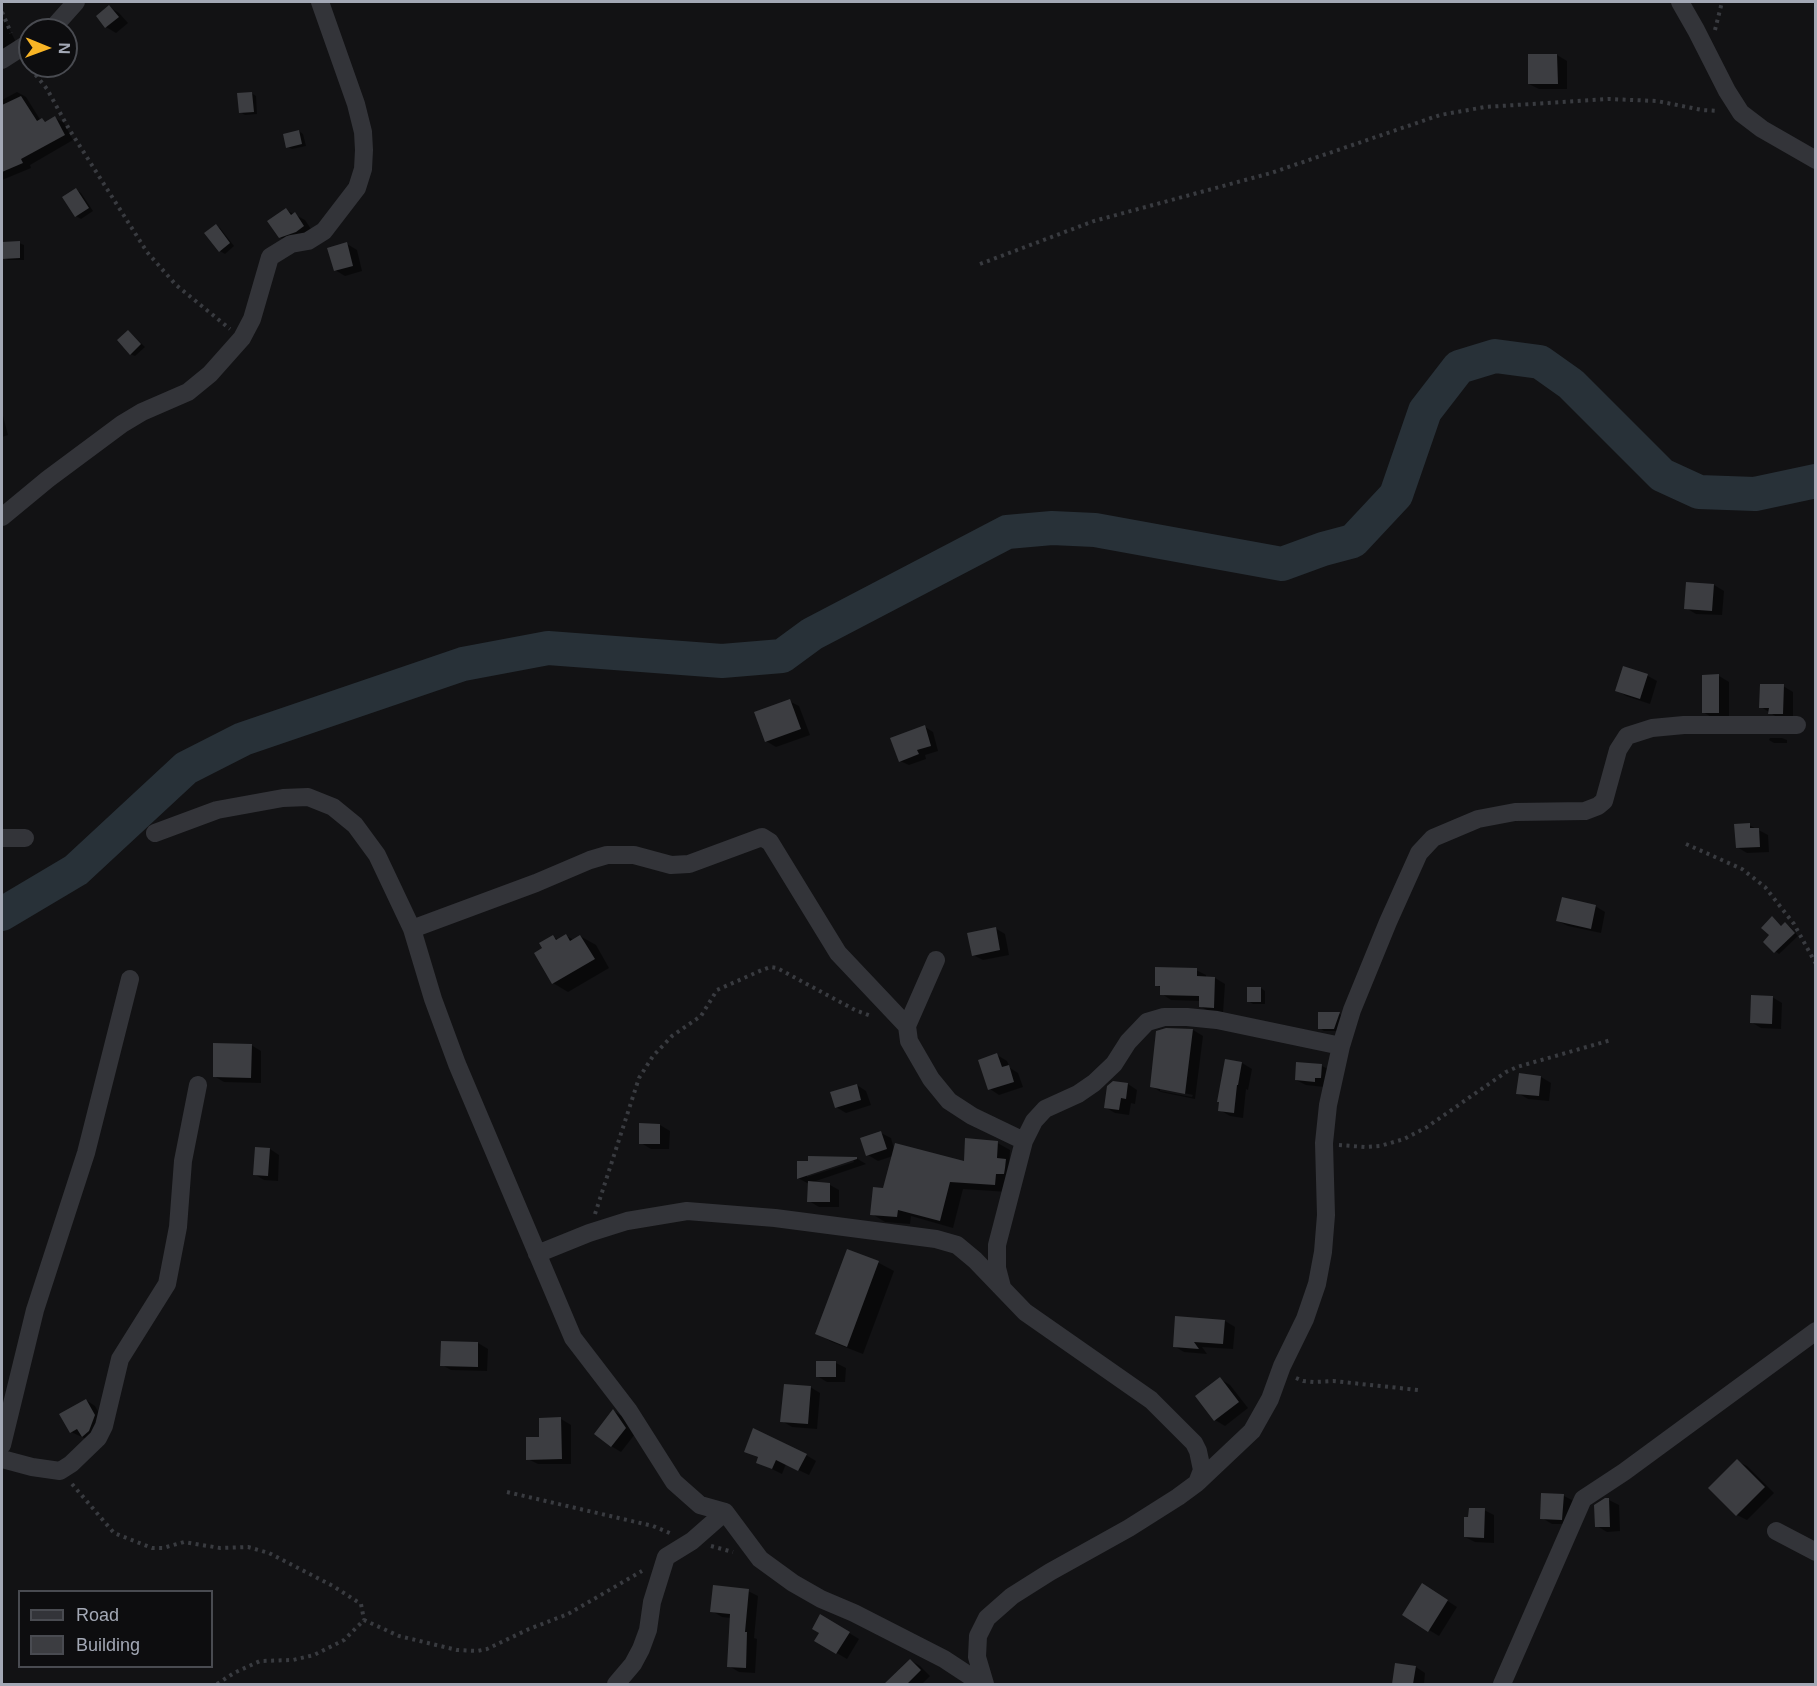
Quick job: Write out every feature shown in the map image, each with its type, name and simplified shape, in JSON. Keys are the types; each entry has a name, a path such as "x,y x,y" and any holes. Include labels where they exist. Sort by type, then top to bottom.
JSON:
{"street":[{"path":"62,18 76,2"},
{"path":"2,518 48,479 122,424 142,412 188,392 210,374 242,338 252,320 270,257 291,244 309,241 324,231 357,188 363,169 364,150 356,104 320,2"},
{"path":"1680,2 1741,113 1762,129 1815,160"},
{"path":"983,1684 978,1657 978,1636 987,1618 1012,1596 1178,1497 1252,1431 1270,1399 1282,1366 1305,1319 1317,1284 1323,1252 1326,1215 1324,1143 1329,1104 1341,1046 1352,1010 1419,853 1433,838 1461,825 1487,817 1515,812 1585,811 1598,806 1604,801 1618,750 1627,736 1652,728 1684,725 1797,725"},
{"path":"155,833 218,810 283,798 308,797 333,807 355,825 377,855 412,928 433,999 457,1064 573,1338 629,1411 674,1482 700,1505 725,1512 760,1559 793,1583 944,1659 983,1684"},
{"path":"412,928 607,855 634,855 671,865 689,864 762,837 770,842 838,953 859,978 903,1021 909,1041 931,1079 949,1101 972,1116 1024,1141"},
{"path":"2,838 25,838"},
{"path":"903,1021 936,960"},
{"path":"2,1444 35,1310 86,1153 130,979"},
{"path":"1002,1289 997,1268 997,1245 1024,1141 1034,1121 1045,1109 1078,1094 1094,1083 1114,1064 1128,1042 1147,1022 1164,1017 1217,1020 1341,1046"},
{"path":"2,1459 60,1471 72,1464 98,1438 108,1415 120,1359 167,1284 178,1227 183,1161 198,1085"},
{"path":"537,1254 589,1233 627,1221 687,1212 775,1218 936,1239 957,1245 975,1260 1025,1312 1151,1400 1178,1426 1194,1443 1198,1451 1202,1470 1197,1482"},
{"path":"1502,1684 1583,1499 1624,1472 1815,1331"},
{"path":"616,1684 633,1664 641,1649 666,1557 692,1541 725,1512"},
{"path":"1776,1531 1815,1552"}],"path":[{"path":"16,51 47,89 69,129 147,252 176,285 242,338"},
{"path":"980,264 1094,221 1271,173 1440,115 1485,107 1608,99 1658,101 1702,110 1741,113"},
{"path":"1686,844 1743,869 1765,887 1794,924 1815,964"},
{"path":"589,1233 627,1109 639,1078 653,1056 672,1036 701,1016 717,990 770,967 777,968 855,1010 903,1021"},
{"path":"1324,1143 1365,1147 1380,1146 1404,1139 1427,1127 1506,1072 1611,1040"},
{"path":"1282,1366 1292,1376 1303,1381 1333,1381 1418,1390"},
{"path":"60,1471 114,1533 152,1548 163,1548 184,1542 220,1548 242,1546 269,1553 333,1586 361,1604 364,1620"},
{"path":"507,1492 653,1526 692,1541 760,1559"},
{"path":"364,1620 399,1636 457,1650 487,1649 568,1614 666,1557"},
{"path":"217,1684 260,1661 303,1659 314,1655 344,1641 364,1620"}],"building":[{"path":"109,5 119,17 105,28 96,16"},
{"path":"1528,54 1557,54 1558,84 1528,84"},
{"path":"252,92 254,112 239,113 237,93"},
{"path":"21,96 37,121 42,118 45,122 55,116 65,135 21,159 23,163 2,172 2,105"},
{"path":"299,130 302,144 286,148 283,134"},
{"path":"76,188 89,208 75,217 62,197"},
{"path":"286,208 291,215 295,212 304,226 296,232 279,238 267,221"},
{"path":"216,224 230,243 219,252 204,233"},
{"path":"20,241 20,258 2,259 2,242"},
{"path":"347,242 353,266 334,271 327,248"},
{"path":"128,330 141,344 130,355 117,340"},
{"path":"1686,582 1714,584 1712,611 1684,609"},
{"path":"1623,666 1648,674 1640,699 1615,691"},
{"path":"1719,674 1719,713 1702,713 1702,675"},
{"path":"1760,684 1784,684 1783,714 1768,714 1769,708 1759,708"},
{"path":"790,699 801,729 765,742 754,712"},
{"path":"925,725 931,746 917,750 919,754 899,762 890,738"},
{"path":"1750,823 1750,828 1759,828 1760,847 1736,848 1734,824"},
{"path":"1562,897 1596,905 1591,929 1556,921"},
{"path":"1772,916 1781,926 1785,922 1795,933 1774,953 1763,942 1769,935 1761,928"},
{"path":"996,927 1000,950 972,956 967,933"},
{"path":"566,934 570,941 580,935 595,959 552,984 534,953 542,948 539,943 553,935 556,940"},
{"path":"1155,967 1197,968 1197,976 1215,977 1214,1008 1199,1007 1199,996 1160,995 1160,986 1155,986"},
{"path":"1247,987 1261,987 1261,1002 1247,1002"},
{"path":"1751,995 1773,996 1772,1024 1750,1023"},
{"path":"1318,1012 1340,1012 1334,1029 1318,1029"},
{"path":"1166,1028 1193,1029 1185,1094 1150,1087 1156,1031"},
{"path":"213,1043 252,1044 251,1078 213,1077"},
{"path":"997,1053 1002,1067 1009,1065 1014,1082 988,1090 978,1060"},
{"path":"1225,1059 1242,1062 1234,1113 1218,1111 1219,1102 1217,1102"},
{"path":"1296,1062 1322,1064 1321,1078 1315,1078 1315,1082 1295,1080"},
{"path":"1519,1073 1541,1076 1539,1096 1516,1094"},
{"path":"1113,1081 1128,1083 1126,1099 1121,1098 1119,1110 1104,1108 1107,1086"},
{"path":"857,1084 861,1100 835,1108 830,1092"},
{"path":"639,1123 660,1124 660,1144 639,1144"},
{"path":"881,1131 887,1149 866,1156 860,1138"},
{"path":"965,1138 998,1141 997,1158 1006,1159 1004,1174 996,1174 995,1185 950,1182 940,1221 898,1210 897,1217 870,1215 873,1187 883,1188 895,1143 964,1161"},
{"path":"255,1147 270,1148 268,1176 253,1175"},
{"path":"808,1156 857,1157 857,1159 797,1179 797,1161 808,1161"},
{"path":"808,1181 830,1183 830,1202 807,1202"},
{"path":"847,1249 879,1261 847,1347 815,1334"},
{"path":"1175,1316 1225,1320 1223,1344 1194,1342 1199,1349 1173,1347"},
{"path":"441,1341 478,1342 478,1367 440,1366"},
{"path":"816,1361 836,1361 836,1377 816,1377"},
{"path":"1220,1377 1239,1402 1214,1421 1195,1396"},
{"path":"784,1384 811,1386 808,1424 780,1422"},
{"path":"86,1399 95,1415 89,1431 82,1437 77,1429 70,1433 59,1414"},
{"path":"613,1409 626,1428 611,1447 594,1434"},
{"path":"561,1417 562,1459 526,1460 526,1437 539,1437 539,1418"},
{"path":"753,1428 807,1454 798,1471 776,1460 772,1469 756,1463 758,1457 744,1452"},
{"path":"1737,1459 1765,1487 1736,1516 1708,1488"},
{"path":"1541,1493 1564,1494 1562,1520 1540,1519"},
{"path":"1609,1498 1610,1527 1595,1527 1594,1505"},
{"path":"1469,1508 1485,1508 1484,1538 1464,1537 1464,1517 1468,1517"},
{"path":"1422,1583 1448,1600 1428,1632 1402,1615"},
{"path":"713,1585 749,1589 745,1632 747,1632 746,1668 727,1667 730,1614 710,1612"},
{"path":"820,1614 850,1632 836,1654 814,1641 819,1633 812,1629"},
{"path":"910,1659 921,1670 907,1684 884,1684"},
{"path":"1395,1663 1416,1666 1413,1684 1392,1684"}],"waterway":[{"path":"2,914 76,870 186,768 243,739 463,664 548,648 722,661 782,656 812,634 1007,532 1052,528 1095,530 1282,564 1353,541 1396,495 1425,411 1459,367 1495,356 1540,362 1571,384 1662,475 1699,492 1755,494 1816,481"}]}
